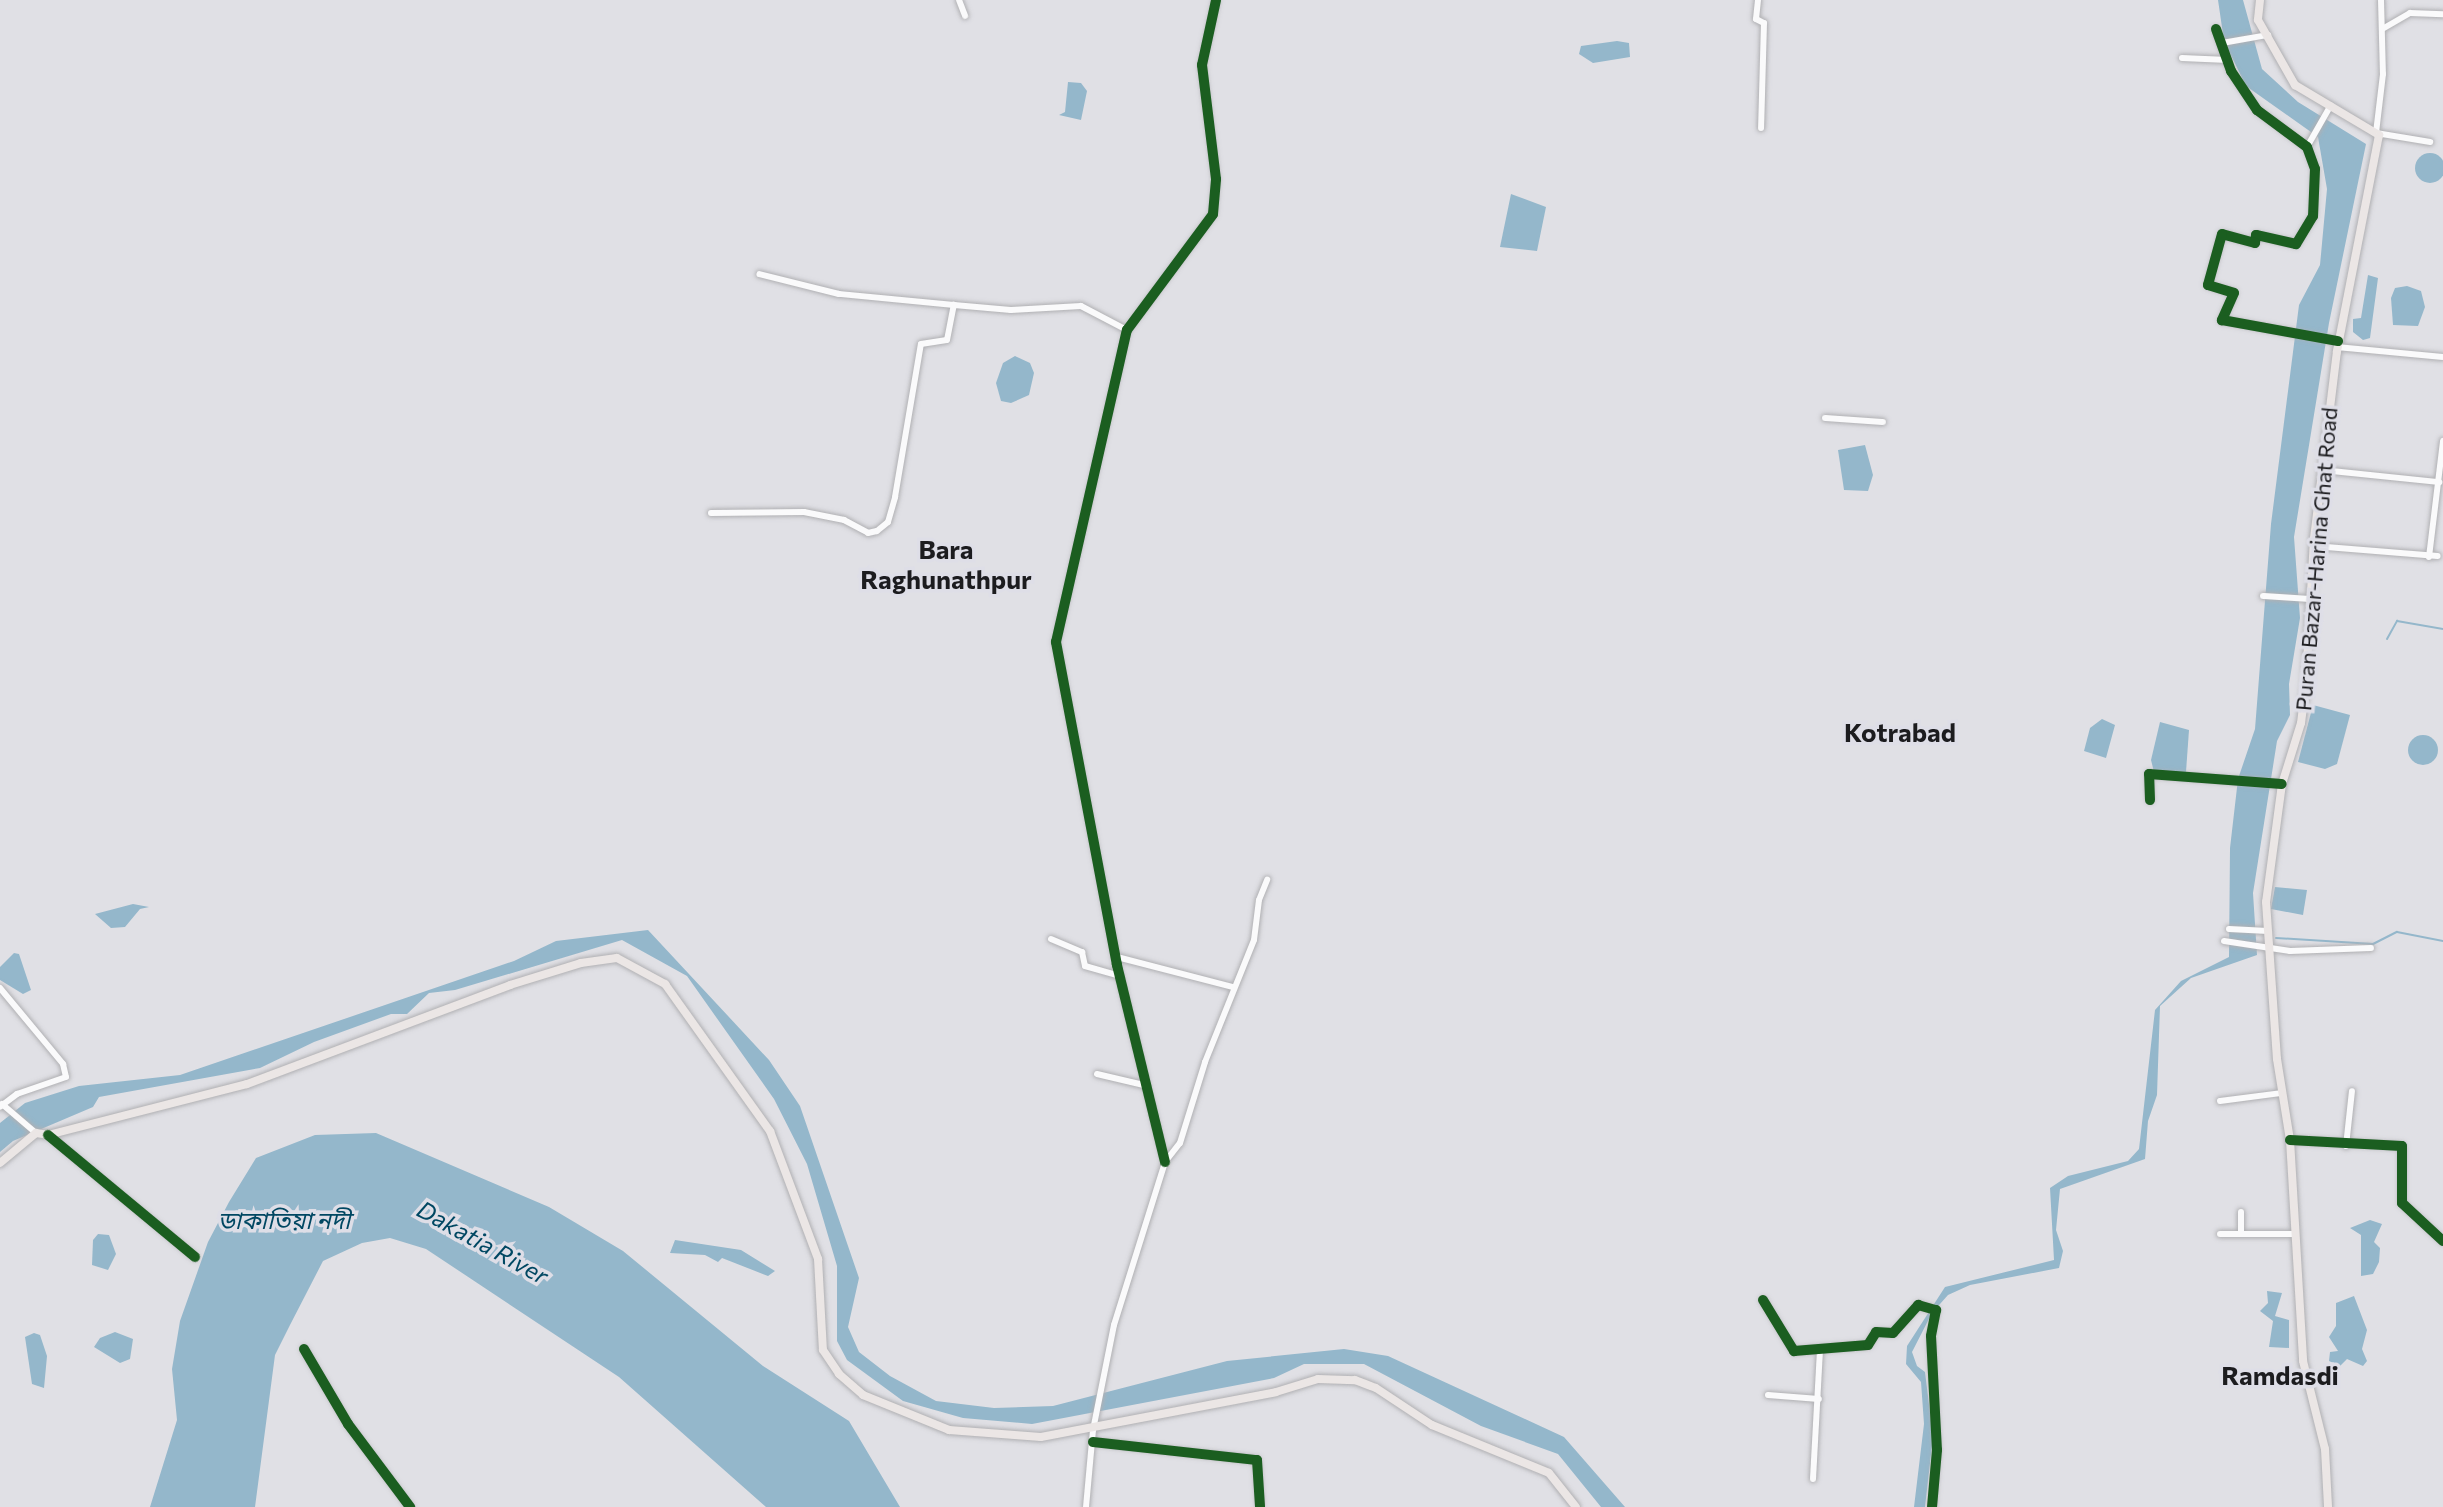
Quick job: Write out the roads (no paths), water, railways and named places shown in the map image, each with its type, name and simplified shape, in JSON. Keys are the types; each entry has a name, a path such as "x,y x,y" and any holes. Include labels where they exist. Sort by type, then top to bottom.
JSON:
{"main road":[{"path":"2260,0 2258,20 2295,85 2378,134"},
{"name":"Puran Bazar-Harina Ghat Road","path":"2328,1507 2325,1449 2303,1361 2290,1140 2267,947 2266,902 2282,784 2301,723 2314,546 2338,344 2378,134"},
{"path":"0,1163 36,1133 48,1135 247,1084 510,985 581,963 617,958 665,984 770,1131 818,1259 819,1336 827,1361 839,1374 893,1411 968,1434 1041,1437 1093,1430 1318,1379 1355,1380 1376,1388 1432,1425 1549,1473 1576,1507"}],"street":[{"path":"959,0 965,16"},
{"path":"1165,1162 1120,976 1056,642 1127,330 1213,214 1216,179 1202,65 1216,0"},
{"path":"1758,0 1756,19 1764,23 1761,128"},
{"path":"2381,0 2384,28 2378,134 2430,142"},
{"path":"2384,28 2410,13 2443,14"},
{"path":"2216,29 2228,60 2257,110 2307,147 2315,169 2313,216 2296,244 2256,235 2255,243 2222,234 2208,285 2234,293 2222,320 2338,344 2443,357"},
{"path":"2222,43 2268,35"},
{"path":"2182,58 2228,60"},
{"path":"2307,147 2331,105"},
{"path":"759,274 839,294 1011,310 1081,306 1127,330"},
{"path":"711,513 804,512 844,520 868,533 888,522 910,427 919,351 925,340 947,340 954,305"},
{"path":"1825,418 1883,422"},
{"path":"2429,557 2443,441"},
{"path":"2322,470 2439,482"},
{"path":"2314,546 2397,549 2429,557 2438,556"},
{"path":"2263,596 2311,599"},
{"path":"2150,800 2149,774 2236,778 2282,784"},
{"path":"1086,1507 1093,1430 1114,1325 1165,1162 1180,1143 1233,987 1258,927 1259,900 1267,880"},
{"path":"2229,929 2268,931"},
{"path":"1051,939 1082,952 1085,966 1120,976"},
{"path":"2224,941 2267,947 2371,948"},
{"path":"1117,957 1233,987"},
{"path":"0,988 63,1064 66,1077 17,1094 1,1105 36,1133"},
{"path":"1097,1074 1144,1085"},
{"path":"2346,1146 2352,1091"},
{"path":"2220,1101 2282,1093"},
{"path":"48,1135 195,1257"},
{"path":"2290,1140 2346,1146 2402,1146 2402,1203 2443,1241"},
{"path":"2241,1212 2241,1234"},
{"path":"2220,1234 2295,1234"},
{"path":"1763,1300 1794,1351 1868,1345 1876,1332 1893,1333 1918,1305 1936,1310 1931,1336 1937,1450 1932,1507"},
{"path":"304,1349 348,1424 410,1507"},
{"path":"1813,1479 1820,1350"},
{"path":"1768,1395 1819,1399"},
{"path":"1093,1442 1257,1460 1260,1507"}],"water":[{"path":"2218,0 2243,0 2262,69 2298,102 2366,144 2329,323 2294,537 2300,618 2289,684 2290,715 2277,741 2253,893 2257,955 2191,978 2160,1006 2157,1095 2148,1121 2145,1159 2060,1189 2056,1230 2063,1251 2059,1268 1970,1285 1948,1295 1932,1313 1912,1352 1917,1366 1925,1372 1933,1437 1925,1507 1914,1507 1924,1424 1921,1382 1906,1364 1907,1346 1945,1287 2054,1260 2050,1188 2068,1176 2128,1161 2139,1149 2155,1010 2181,981 2229,957 2230,848 2238,779 2255,729 2271,524 2299,305 2320,265 2327,189 2318,137 2246,86 2224,41"},
{"path":"1617,41 1629,43 1630,57 1593,63 1579,54 1581,46"},
{"path":"1068,82 1081,83 1087,91 1081,120 1059,115 1065,112"},
{"path":"2430,153 2441,157 2445,168 2441,179 2430,183 2419,179 2415,168 2419,157"},
{"path":"1511,194 1546,207 1537,251 1500,247"},
{"path":"2368,275 2378,278 2370,338 2363,340 2353,332 2353,319 2361,318"},
{"path":"2407,286 2421,291 2425,307 2418,326 2393,325 2391,298 2395,288"},
{"path":"1015,356 1030,363 1034,373 1029,395 1011,403 1001,401 996,383 1003,363"},
{"path":"1865,445 1873,475 1868,491 1844,490 1838,450"},
{"path":"2313,705 2350,715 2337,764 2325,769 2298,762"},
{"path":"2102,719 2115,725 2106,758 2084,751 2090,728"},
{"path":"2160,722 2189,730 2186,772 2154,772 2151,760"},
{"path":"2423,735 2429,736 2437,744 2437,756 2429,764 2423,765 2417,764 2409,756 2408,750 2409,744 2417,736"},
{"path":"2275,887 2307,890 2303,915 2271,909"},
{"path":"133,904 149,907 140,909 125,927 111,928 95,914"},
{"path":"648,930 769,1060 800,1106 859,1278 848,1327 859,1352 890,1376 936,1401 994,1408 1053,1406 1227,1361 1344,1349 1388,1356 1564,1437 1625,1507 1601,1507 1558,1454 1481,1426 1364,1364 1304,1364 1274,1378 1032,1424 963,1418 903,1401 847,1360 837,1341 837,1266 807,1164 774,1099 687,976 622,940 455,990 429,993 407,1014 391,1014 314,1042 260,1068 99,1097 93,1107 13,1141 0,1152 0,1123 25,1103 79,1086 180,1075 514,961 556,941"},
{"path":"14,953 19,954 31,990 23,994 0,980 0,967"},
{"path":"376,1133 549,1207 623,1251 763,1366 849,1421 900,1507 766,1507 619,1377 426,1249 390,1238 362,1243 323,1261 290,1325 275,1355 255,1507 150,1507 177,1420 172,1369 180,1321 208,1242 229,1202 256,1158 315,1135"},
{"path":"2370,1220 2382,1224 2374,1242 2380,1248 2379,1262 2373,1274 2361,1276 2361,1235 2350,1228"},
{"path":"98,1234 109,1235 116,1254 108,1270 92,1265 93,1240"},
{"path":"675,1240 741,1250 775,1271 768,1276 722,1258 718,1262 705,1255 670,1253"},
{"path":"2267,1291 2282,1293 2275,1316 2289,1320 2289,1348 2269,1347 2273,1321 2260,1311 2268,1303"},
{"path":"2354,1296 2367,1330 2362,1349 2367,1361 2363,1366 2347,1359 2340,1366 2329,1361 2330,1352 2338,1351 2329,1337 2336,1326 2336,1303"},
{"path":"115,1332 133,1339 130,1359 120,1363 94,1347 100,1338"},
{"path":"34,1333 40,1335 47,1356 44,1388 32,1384 25,1337"}],"waterway":[{"path":"2387,639 2397,621 2443,629"},
{"path":"2276,938 2373,944 2397,932 2443,941"}],"district":[{"name":"Bara Raghunathpur","path":"946,564"},
{"name":"Kotrabad","path":"1900,732"},
{"name":"Ramdasdi","path":"2280,1375"}],"water label":[{"name":"ডাকাতিয়া নদী","path":"284,1220"},
{"name":"Dakatia River","path":"483,1242"}]}
